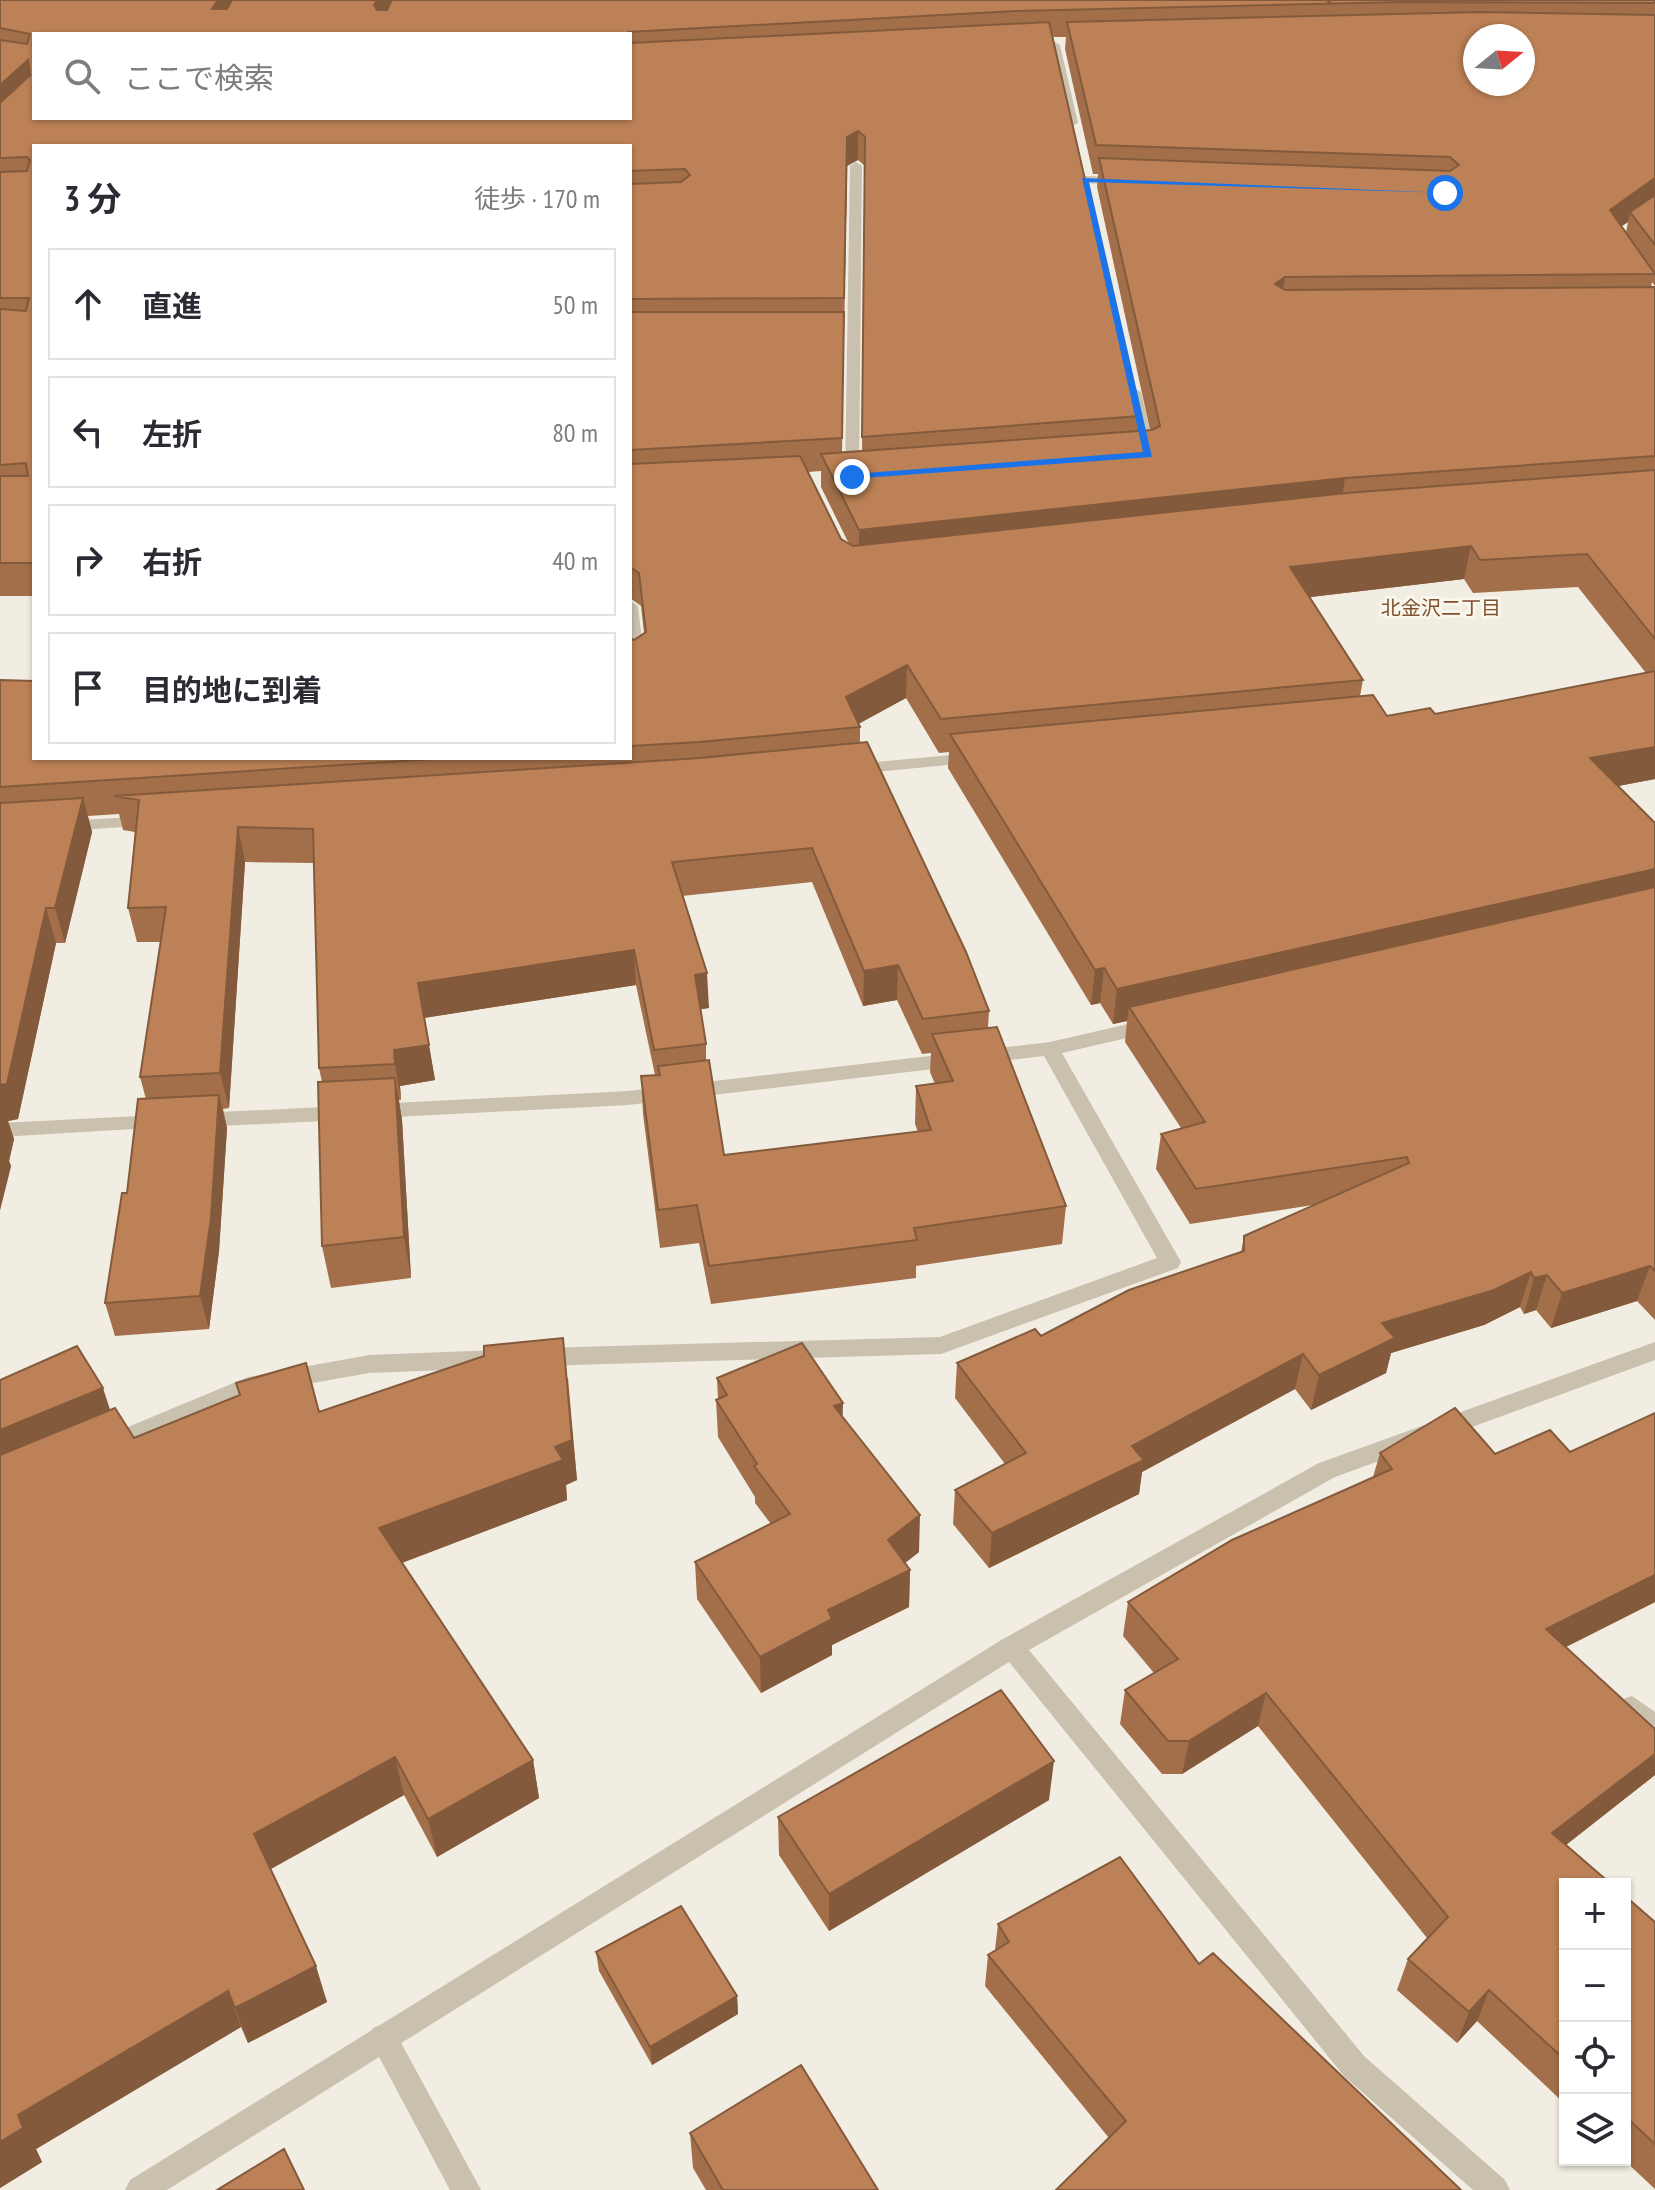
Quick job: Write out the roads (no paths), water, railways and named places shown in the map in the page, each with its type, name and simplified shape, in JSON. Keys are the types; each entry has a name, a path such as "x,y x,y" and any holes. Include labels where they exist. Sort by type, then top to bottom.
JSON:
{"street":[{"path":"1039,45 1071,44"},
{"path":"1055,45 1075,135"},
{"path":"856,166 847,336 845,478 868,476"},
{"path":"1088,195 1083,172 1131,182"},
{"path":"1130,378 1148,455 1133,456"},
{"path":"632,623 637,666"},
{"path":"828,772 987,757"},
{"path":"48,827 159,820"},
{"path":"0,1130 628,1098 1050,1049 1174,1021"},
{"path":"88,1453 248,1386 369,1364 941,1345 1170,1262 1050,1049"},
{"path":"140,2190 1012,1647 1327,1470 1655,1351"},
{"path":"1012,1647 1354,2066 1495,2190"},
{"path":"1632,1707 1655,1728"},
{"path":"383,2038 466,2190"}],"district":[{"name":"北金沢二丁目","path":"1441,608"}]}
